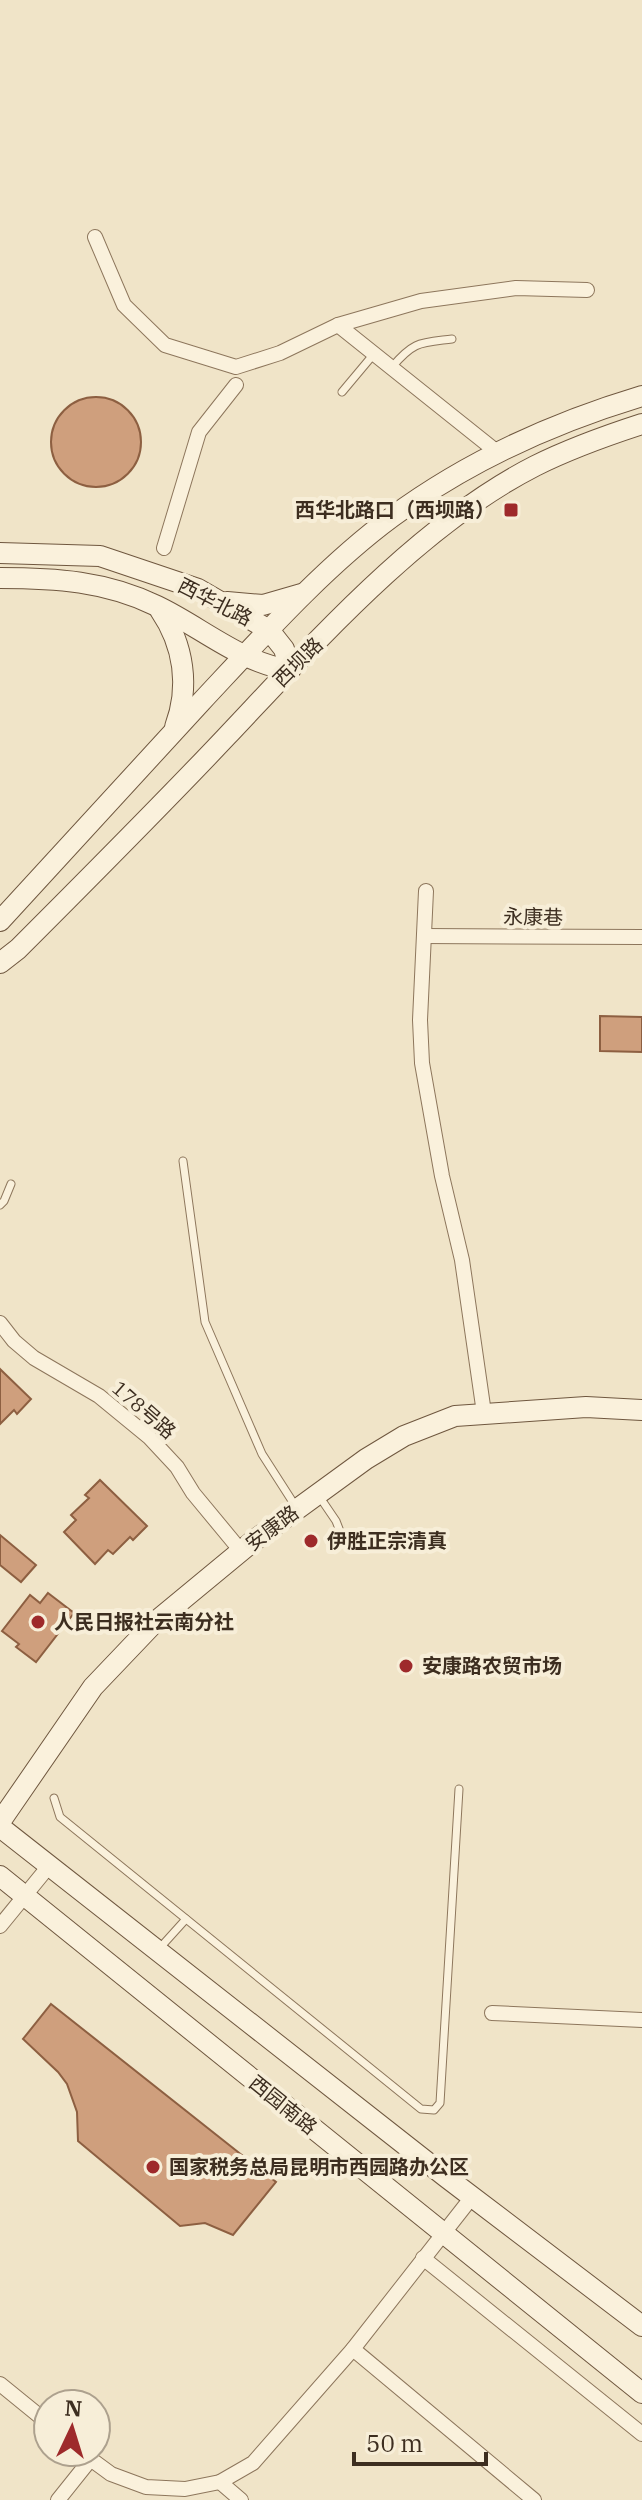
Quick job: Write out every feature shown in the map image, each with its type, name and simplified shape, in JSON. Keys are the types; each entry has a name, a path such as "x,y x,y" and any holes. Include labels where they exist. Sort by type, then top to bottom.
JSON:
{"main road":[{"path":"213,598 246,605 278,602 308,590 391,518 443,482 497,452 585,413 642,396"},
{"name":"西坝路","path":"0,963 144,823 290,670 418,545 470,505 534,466 596,439 642,424"},
{"name":"西华北路","path":"0,553 100,556 157,574 213,598 269,630 284,649 290,670 266,667 158,606 116,588 57,578 0,578"},
{"path":"0,921 245,655 320,580"},
{"path":"158,606 174,633 183,663 183,699 172,734"},
{"name":"安康路","path":"0,1825 93,1687 154,1623 241,1551 366,1459 404,1436 455,1416 586,1407 642,1410"},
{"path":"0,1825 472,2197 642,2326"},
{"name":"西园南路","path":"0,1876 642,2393"}],"street":[{"path":"95,237 124,305 165,345 236,367 280,353 338,325 421,301 502,290 587,290"},
{"path":"338,325 497,452"},
{"path":"164,548 199,432 236,385"},
{"path":"426,891 420,1020 422,1063 462,1260 484,1413"},
{"name":"永康巷","path":"424,936 642,937"},
{"name":"178号路","path":"0,1323 14,1341 34,1358 99,1396 149,1437 177,1467 193,1493 241,1551"},
{"path":"0,1926 49,1866"},
{"path":"492,2013 642,2020"},
{"path":"103,2468 146,2487 185,2489 220,2482 253,2463 353,2349 472,2197"},
{"path":"423,2258 642,2434"},
{"path":"353,2349 534,2500"},
{"path":"0,2384 32,2410"},
{"path":"58,2500 78,2468"},
{"path":"220,2482 241,2500"}],"lane":[{"path":"392,368 405,352 417,344 452,339"},
{"path":"342,392 375,353"},
{"path":"183,1161 205,1322 262,1454 297,1509"},
{"path":"0,1205 11,1184"},
{"path":"317,1494 336,1521 343,1539"},
{"path":"54,1798 60,1817 421,2109 434,2110 440,2103 459,1789"},
{"path":"158,1951 186,1919"}],"building":[{"path":"96,397 113,400 128,410 138,425 141,442 138,459 128,474 113,484 96,487 79,484 64,474 54,459 51,442 54,425 64,410 79,400"},
{"path":"600,1016 642,1017 642,1052 600,1051"},
{"path":"0,1369 31,1399 17,1414 14,1410 0,1424"},
{"path":"100,1480 147,1526 113,1554 108,1550 95,1564 64,1532 76,1520 71,1515 89,1498 85,1495"},
{"path":"0,1535 36,1565 21,1582 0,1565"},
{"name":"人民日报社云南分社","path":"48,1593 74,1613 36,1662 2,1631 30,1595 40,1603"},
{"path":"51,2004 276,2182 233,2235 205,2223 180,2226 78,2141 77,2112 67,2084 23,2039"}],"place":[{"name":"西华北路口（西坝路）","path":"511,510"},
{"name":"伊胜正宗清真","path":"311,1541"},
{"name":"人民日报社云南分社","path":"38,1622"},
{"name":"安康路农贸市场","path":"406,1666"},
{"name":"国家税务总局昆明市西园路办公区","path":"153,2167"}]}
